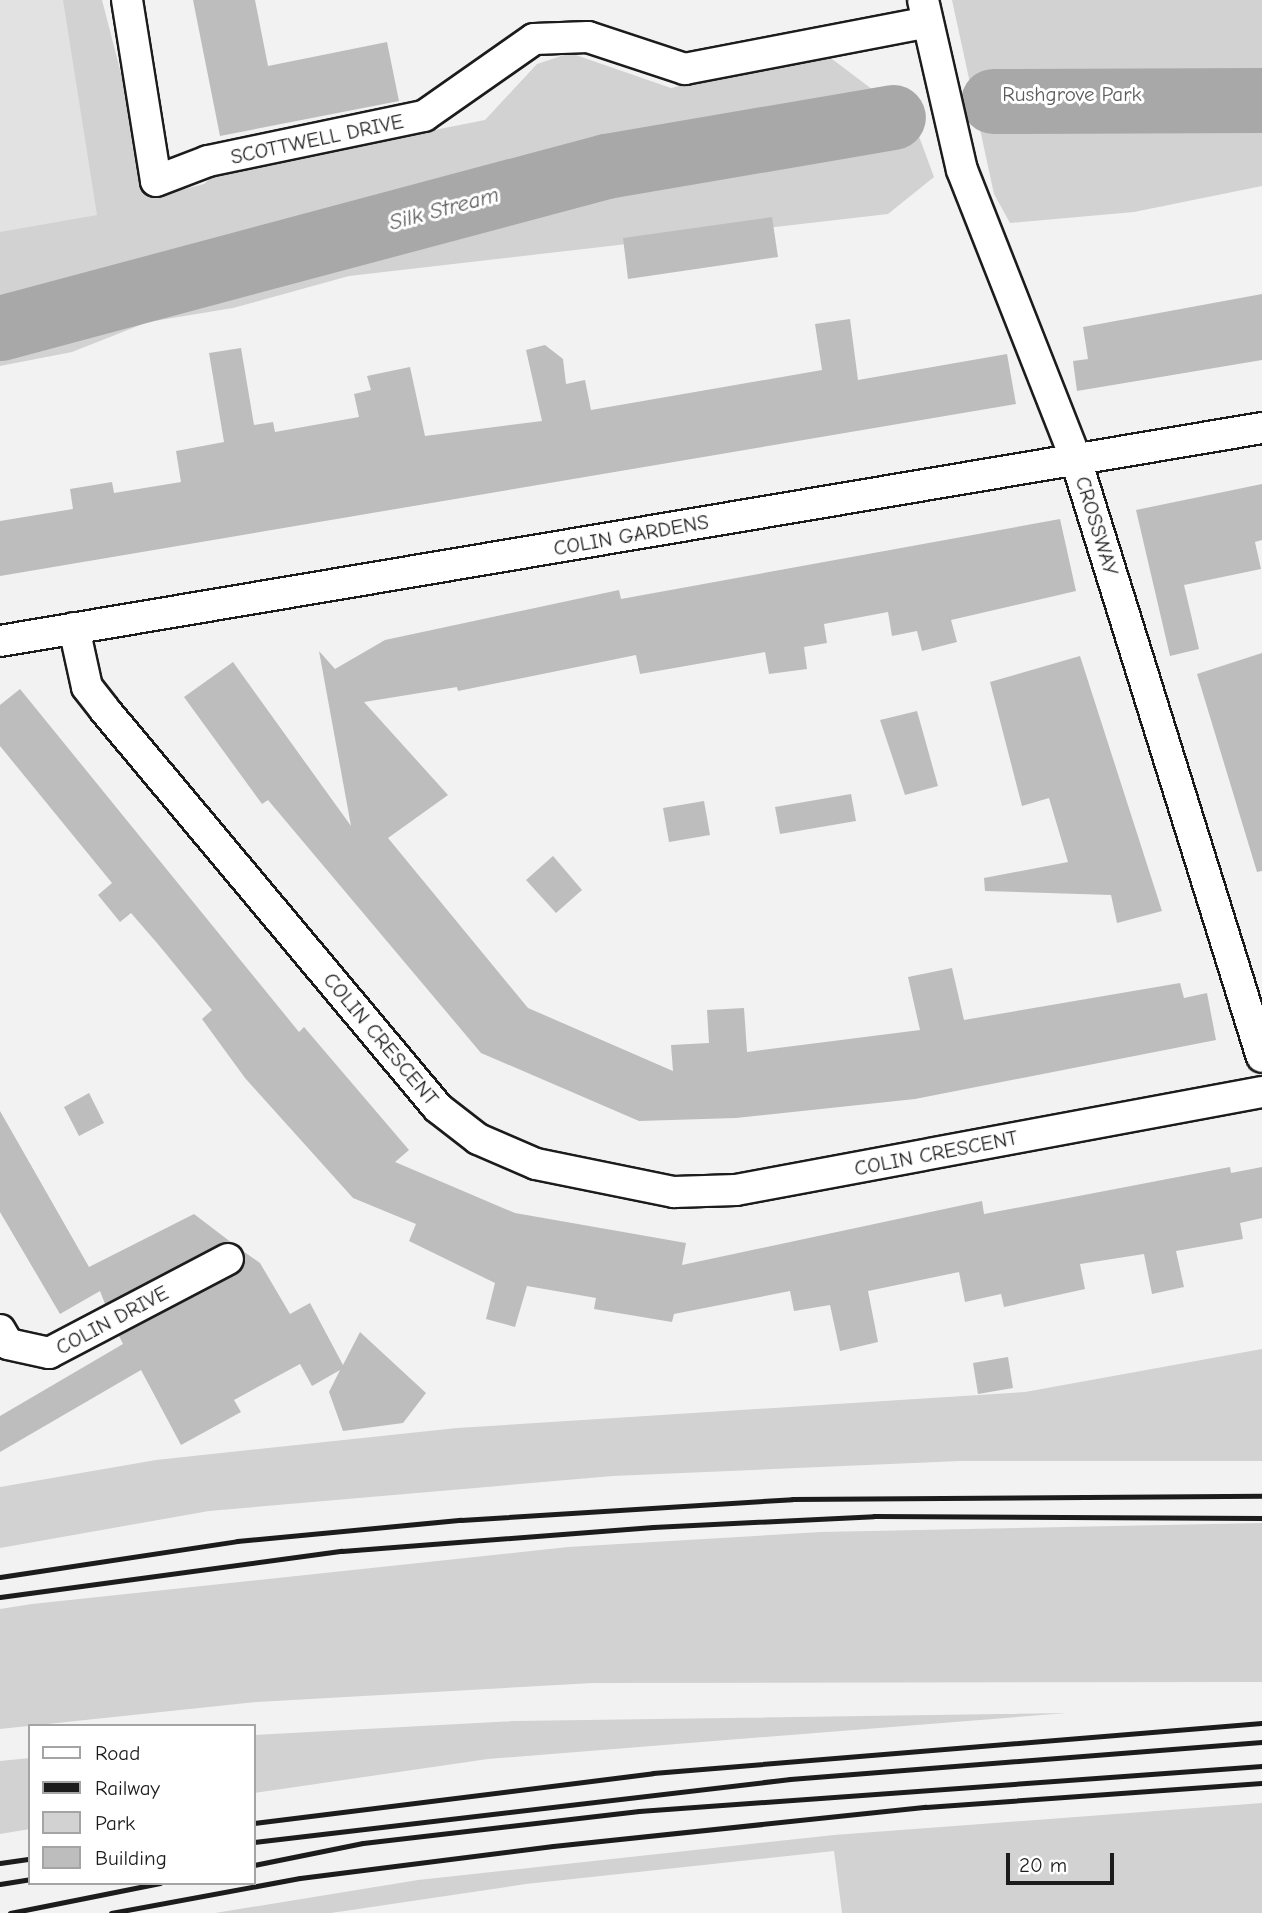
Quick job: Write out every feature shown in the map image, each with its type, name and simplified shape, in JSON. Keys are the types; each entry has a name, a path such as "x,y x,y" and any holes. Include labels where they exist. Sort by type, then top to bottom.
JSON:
{"street":[{"name":"SCOTTWELL DRIVE","path":"127,0 156,181 208,161 424,116 534,39 588,37 685,69 926,23"},
{"name":"CROSSWAY","path":"926,23 962,170 1076,460 1262,1057"},
{"name":"COLIN GARDENS","path":"0,641 1262,428"},
{"name":"COLIN CRESCENT","path":"74,628 95,698 438,1108 478,1139 536,1164 674,1192 736,1190 1262,1091"},
{"name":"COLIN DRIVE","path":"0,1330 8,1344 49,1353 228,1259"}],"shaded area":[{"path":"0,0 76,0 110,229 0,253"}],"green space":[{"path":"63,0 102,0 153,197 204,184 216,173 485,120 537,64 570,53 671,88 824,53 913,120 934,177 888,214 349,276 233,308 148,322 72,352 0,366 0,232 97,215"},
{"name":"Rushgrove Park","path":"952,0 1262,0 1262,186 1134,212 1010,223 994,194"},
{"path":"1262,1349 1262,1461 960,1461 613,1476 209,1511 0,1548 0,1487 156,1460 457,1428 1025,1392"},
{"path":"1262,1523 1262,1682 593,1683 257,1702 0,1729 0,1609 568,1547 821,1532"},
{"path":"1067,1713 488,1759 256,1793 256,1735 514,1721"},
{"path":"28,1758 28,1829 0,1834 0,1761"},
{"path":"1262,1803 1262,1913 842,1913 834,1851 526,1884 331,1913 215,1913 418,1880 834,1835"}],"building":[{"path":"193,0 255,0 268,66 387,42 399,101 220,136"},
{"path":"772,217 778,257 628,279 623,238"},
{"path":"1262,294 1262,360 1077,391 1073,361 1088,359 1083,327"},
{"path":"850,319 858,380 1007,354 1016,404 0,576 0,521 73,509 70,489 112,482 114,493 181,482 176,451 224,442 209,353 241,348 254,425 273,422 275,432 359,417 354,394 371,390 367,376 410,367 425,436 542,421 526,350 545,345 563,359 566,384 585,380 591,410 822,370 815,324"},
{"path":"1262,484 1262,540 1255,542 1261,569 1184,585 1199,649 1170,656 1136,510"},
{"path":"1060,519 1076,591 951,620 957,642 922,651 917,631 892,636 888,612 824,624 827,643 804,647 807,669 769,674 765,652 640,674 636,655 458,691 457,687 364,702 448,795 388,838 528,1008 673,1071 671,1045 709,1043 707,1010 744,1008 747,1052 920,1030 908,977 952,968 964,1020 1180,983 1184,998 1207,993 1216,1040 915,1099 736,1118 639,1121 481,1053 268,800 262,804 184,697 233,662 351,826 319,651 335,669 385,640 619,590 621,599"},
{"path":"1262,653 1262,871 1257,872 1197,674"},
{"path":"1080,656 1162,911 1117,923 1111,895 985,891 984,878 1068,862 1049,798 1022,806 990,682"},
{"path":"20,689 299,1032 304,1027 409,1150 395,1162 515,1213 686,1243 682,1265 982,1201 984,1214 1230,1167 1231,1173 1262,1167 1262,1218 1240,1223 1243,1239 1176,1251 1184,1287 1152,1294 1144,1254 1080,1264 1085,1289 1004,1307 1001,1294 965,1302 959,1272 868,1291 878,1342 840,1351 830,1305 794,1311 790,1291 674,1314 672,1322 594,1309 596,1298 527,1286 515,1327 486,1319 495,1283 409,1241 416,1224 353,1198 245,1078 202,1019 212,1010 157,943 131,913 120,922 98,895 112,883 0,746 0,705"},
{"path":"917,711 938,786 905,795 880,720"},
{"path":"851,794 856,821 780,834 775,807"},
{"path":"704,801 710,835 669,842 663,808"},
{"path":"553,856 582,890 556,913 526,880"},
{"path":"89,1093 104,1123 79,1136 64,1107"},
{"path":"0,1111 89,1267 194,1214 232,1243 105,1304 100,1291 60,1314 0,1212"},
{"path":"243,1251 260,1263 290,1314 310,1303 343,1365 360,1332 426,1393 403,1423 343,1431 329,1392 340,1370 312,1386 300,1364 234,1400 241,1412 181,1445 141,1370 0,1452 0,1416 123,1344 119,1336 236,1274"},
{"path":"1008,1357 1013,1388 978,1394 973,1363"}],"waterway":[{"name":"Silk Stream","path":"993,101 1262,100"},
{"name":"Silk Stream","path":"0,328 606,166 893,117"}],"railway":[{"path":"0,1577 237,1541 461,1520 792,1499 1262,1496"},
{"path":"0,1597 342,1551 653,1527 874,1516 1262,1518"},
{"path":"256,1823 653,1773 1262,1723"},
{"path":"256,1842 790,1779 1262,1742"},
{"path":"256,1865 363,1843 639,1811 1262,1766"},
{"path":"111,1913 300,1878 553,1846 926,1807 1262,1783"},
{"path":"0,1863 28,1859"},
{"path":"0,1884 28,1879"},
{"path":"10,1913 150,1885"}]}
